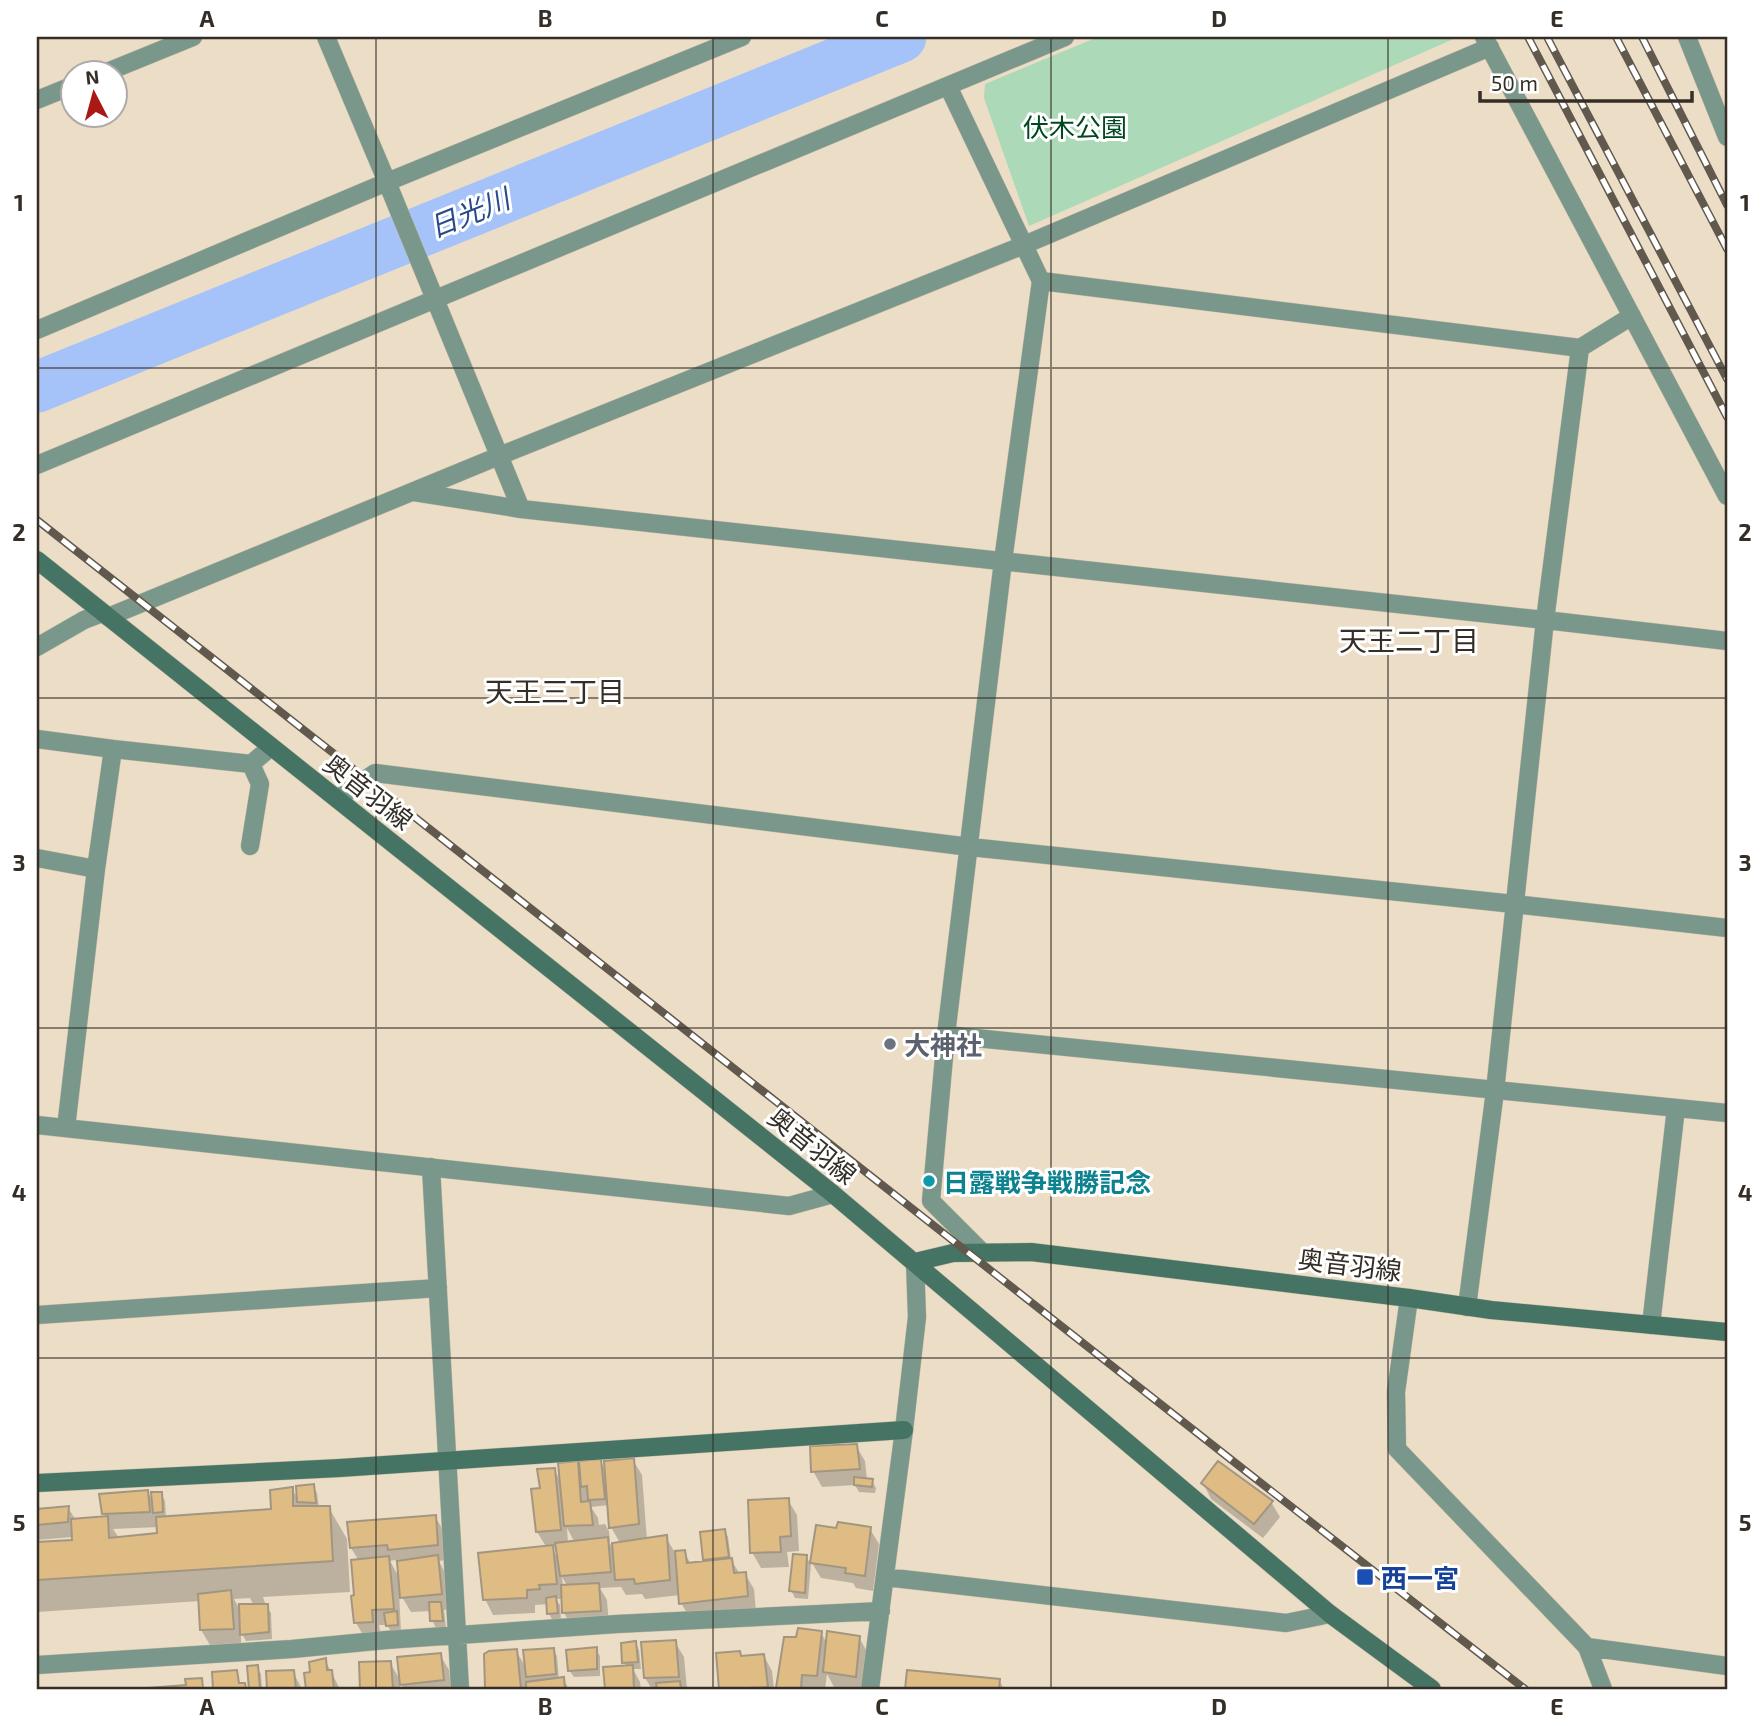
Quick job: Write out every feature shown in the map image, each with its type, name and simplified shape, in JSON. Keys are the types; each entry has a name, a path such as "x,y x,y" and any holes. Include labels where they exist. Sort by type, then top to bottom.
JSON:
{"main road":[{"name":"奥音羽線","path":"37,560 915,1262 953,1253 1031,1252 1467,1307 1727,1332"},
{"path":"915,1262 1329,1614 1432,1689"},
{"path":"37,1483 340,1468 904,1430"}],"street":[{"path":"130,62 192,37"},
{"path":"326,37 522,509"},
{"path":"37,330 390,189 742,37"},
{"path":"37,465 434,295 1065,37"},
{"path":"1687,37 1727,137"},
{"path":"37,647 84,620 105,615 414,492 1024,245 1487,42 1727,496"},
{"path":"948,86 1041,281 1003,561 946,1035 930,1202 982,1252"},
{"path":"37,100 60,91"},
{"path":"1041,281 1580,348 1632,316"},
{"path":"1467,1307 1495,1091 1545,620 1580,348"},
{"path":"414,492 522,509 1727,641"},
{"path":"37,739 251,764 271,747"},
{"path":"66,1128 96,869 113,749"},
{"path":"250,846 260,784 251,764"},
{"path":"337,799 375,773 970,847 1727,928"},
{"path":"37,858 96,869"},
{"path":"946,1035 1727,1113"},
{"path":"1651,1325 1676,1108"},
{"path":"37,1125 789,1206 833,1194"},
{"path":"431,1167 460,1689"},
{"path":"870,1689 917,1317 915,1262"},
{"path":"37,1315 438,1288"},
{"path":"1409,1298 1396,1392 1397,1449 1587,1647 1603,1689"},
{"path":"885,1577 1286,1623 1329,1614"},
{"path":"37,1665 617,1624 881,1611"},
{"path":"1587,1647 1727,1666"}],"green space":[{"name":"伏木公園","path":"1098,37 1458,37 1029,226 984,98 985,84"}],"building":[{"path":"857,1444 860,1469 811,1472 810,1446"},
{"path":"634,1458 639,1524 609,1528 604,1461"},
{"path":"601,1459 605,1499 588,1500 587,1486 581,1487 579,1461"},
{"path":"578,1461 581,1502 590,1501 593,1525 564,1526 558,1463"},
{"path":"1218,1461 1273,1501 1254,1524 1201,1483"},
{"path":"555,1468 561,1530 536,1532 531,1489 540,1488 537,1469"},
{"path":"854,1477 873,1479 872,1487 854,1485"},
{"path":"314,1484 316,1503 297,1502 296,1486"},
{"path":"293,1487 293,1506 330,1506 333,1561 37,1580 37,1542 72,1540 71,1519 108,1516 109,1538 157,1533 156,1517 271,1509 270,1490"},
{"path":"148,1490 150,1512 102,1514 99,1494"},
{"path":"151,1492 162,1492 163,1512 153,1513"},
{"path":"789,1498 791,1536 780,1537 781,1552 750,1553 748,1500"},
{"path":"69,1506 68,1522 37,1525 37,1509"},
{"path":"436,1515 438,1545 388,1550 387,1545 350,1548 347,1522"},
{"path":"838,1522 871,1527 865,1576 845,1573 846,1568 810,1563 816,1525 836,1528"},
{"path":"725,1529 729,1557 703,1560 700,1532"},
{"path":"667,1535 670,1580 635,1584 634,1579 615,1580 612,1543"},
{"path":"608,1537 611,1572 560,1576 555,1543"},
{"path":"553,1545 557,1584 539,1585 540,1589 527,1590 527,1598 483,1600 478,1553"},
{"path":"685,1550 687,1563 732,1558 734,1573 746,1572 748,1596 679,1604 675,1551"},
{"path":"793,1554 807,1555 805,1593 789,1591"},
{"path":"438,1555 442,1594 400,1598 397,1561"},
{"path":"389,1556 394,1609 372,1610 373,1622 354,1623 351,1560"},
{"path":"599,1583 601,1611 562,1613 561,1585"},
{"path":"231,1590 234,1629 200,1630 198,1594"},
{"path":"556,1596 558,1613 547,1614 546,1598"},
{"path":"429,1602 441,1602 443,1621 430,1621"},
{"path":"239,1604 268,1604 269,1632 240,1635"},
{"path":"397,1611 398,1625 386,1626 384,1613"},
{"path":"798,1628 822,1631 817,1676 802,1675 801,1689 776,1688 784,1637 796,1637"},
{"path":"827,1631 860,1636 856,1677 823,1672"},
{"path":"676,1640 679,1677 644,1678 641,1642"},
{"path":"636,1641 638,1662 622,1663 621,1643"},
{"path":"597,1647 597,1669 568,1671 566,1650"},
{"path":"554,1648 556,1674 526,1677 523,1650"},
{"path":"517,1649 521,1689 485,1689 484,1654 489,1651"},
{"path":"740,1651 741,1656 764,1654 768,1687 719,1689 716,1653"},
{"path":"441,1653 444,1680 400,1685 397,1657"},
{"path":"326,1658 327,1670 332,1670 334,1689 306,1689 304,1673 310,1672 309,1662"},
{"path":"391,1661 393,1689 360,1689 359,1662"},
{"path":"258,1665 260,1689 249,1689 247,1666"},
{"path":"633,1665 634,1689 605,1689 603,1667"},
{"path":"237,1670 239,1683 245,1683 246,1689 213,1689 212,1672"},
{"path":"294,1670 296,1689 267,1689 266,1671"},
{"path":"907,1670 1000,1679 999,1689 905,1689"},
{"path":"564,1677 565,1689 526,1689 526,1682"},
{"path":"202,1678 203,1689 135,1689 186,1685 185,1679"},
{"path":"680,1681 681,1689 657,1689 656,1683"}],"waterway":[{"name":"日光川","path":"37,387 901,37"}],"railway":[{"path":"1528,37 1727,417"},
{"path":"1547,37 1727,379"},
{"path":"1616,37 1727,249"},
{"path":"1642,37 1727,205"},
{"path":"37,520 1525,1689"}],"place":[{"name":"大神社","path":"890,1044"},
{"name":"日露戦争戦勝記念","path":"929,1181"},
{"name":"西一宮","path":"1365,1577"}],"district":[{"name":"天王二丁目","path":"1409,640"},
{"name":"天王三丁目","path":"555,691"}]}
